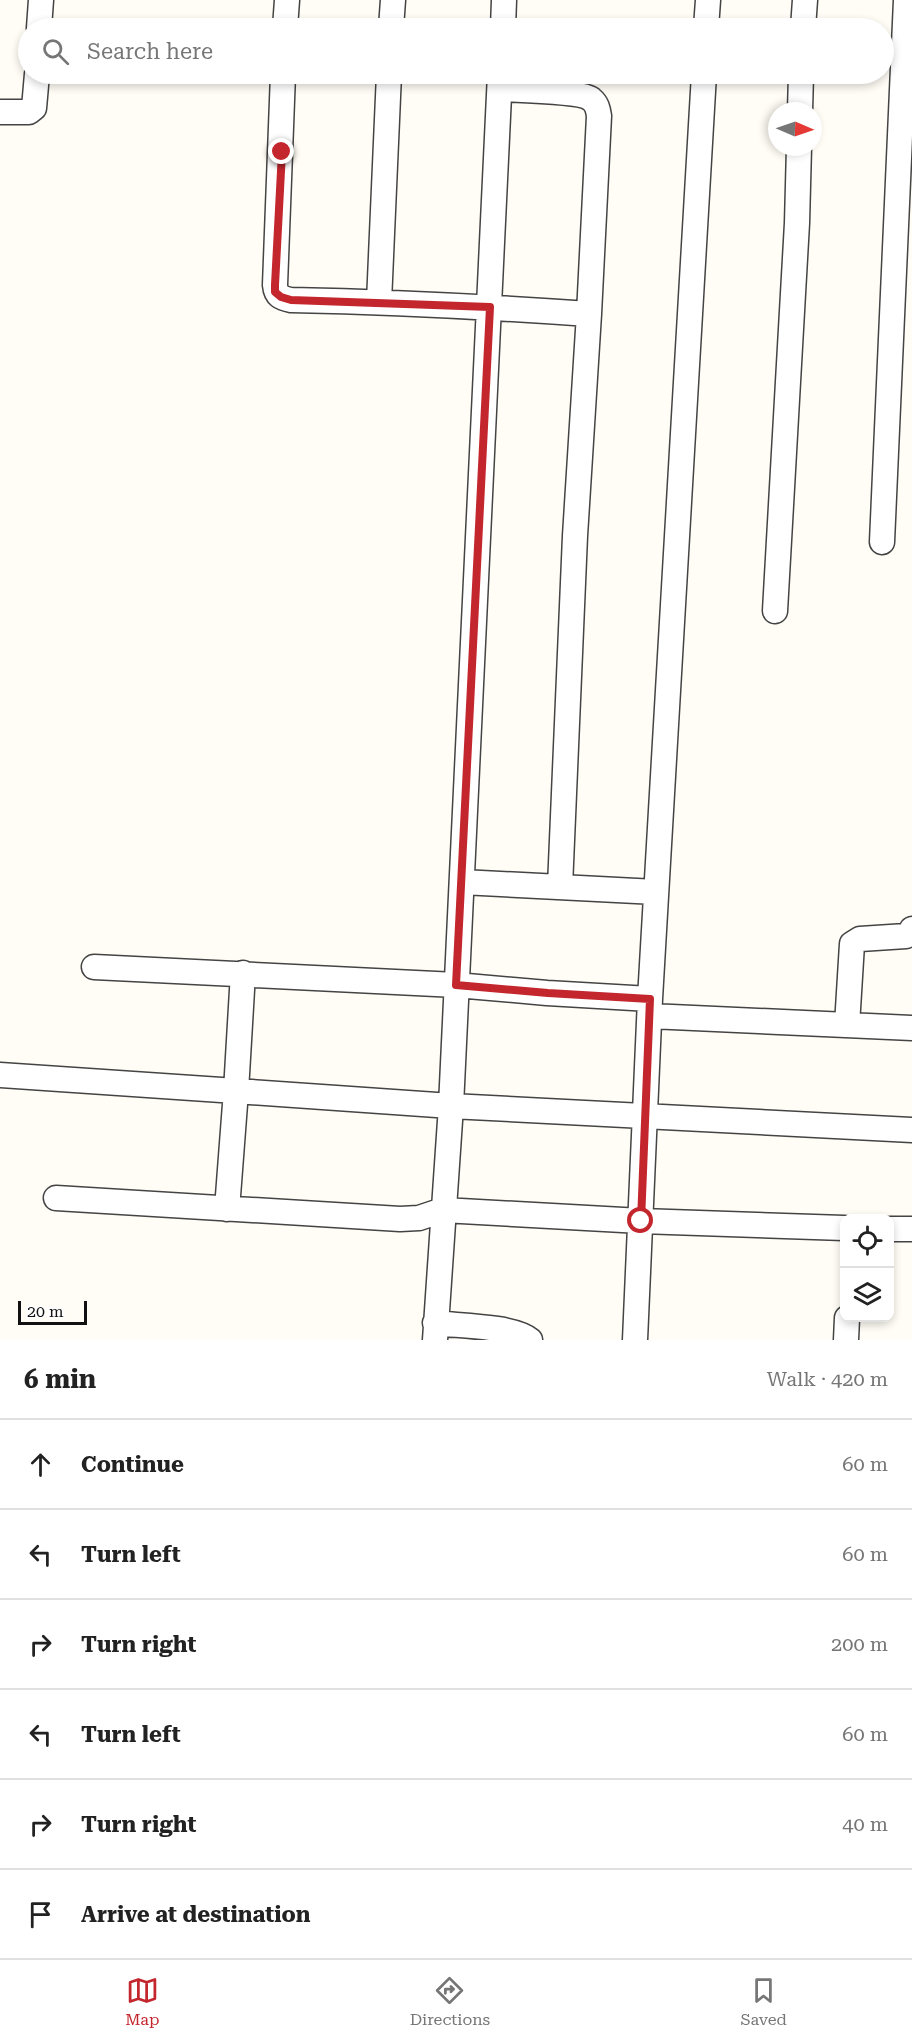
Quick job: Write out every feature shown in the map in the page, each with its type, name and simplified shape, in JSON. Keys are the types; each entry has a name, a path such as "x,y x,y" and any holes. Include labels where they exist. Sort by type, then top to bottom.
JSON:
{"street":[{"path":"40,18 41,0"},
{"path":"285,18 286,0"},
{"path":"392,18 393,0"},
{"path":"503,18 504,0"},
{"path":"707,18 708,0"},
{"path":"804,18 805,0"},
{"path":"882,542 906,0"},
{"path":"0,112 29,112 34,108 36,84"},
{"path":"283,84 275,292 281,297 291,300 490,307 589,314"},
{"path":"379,302 389,84"},
{"path":"500,84 451,1106 435,1332 509,1331 523,1334 530,1340"},
{"path":"514,84 588,97 597,107 599,116 574,548 560,887"},
{"path":"635,1340 656,892 703,84"},
{"path":"800,102 801,84"},
{"path":"775,611 796,246 799,156"},
{"path":"462,882 656,892"},
{"path":"848,1025 852,944 860,939 906,936 911,933 912,929"},
{"path":"94,967 456,985 548,993 650,1007 848,1025 912,1028"},
{"path":"227,1209 243,973"},
{"path":"0,1075 451,1106 912,1130"},
{"path":"56,1197 400,1219 419,1218 443,1210 641,1221 840,1228"},
{"path":"894,1229 912,1229"},
{"path":"846,1340 847,1322"}],"route":[{"path":"282,152 275,285 275,292 281,297 291,300 490,307 456,985 650,999 641,1221"}]}
